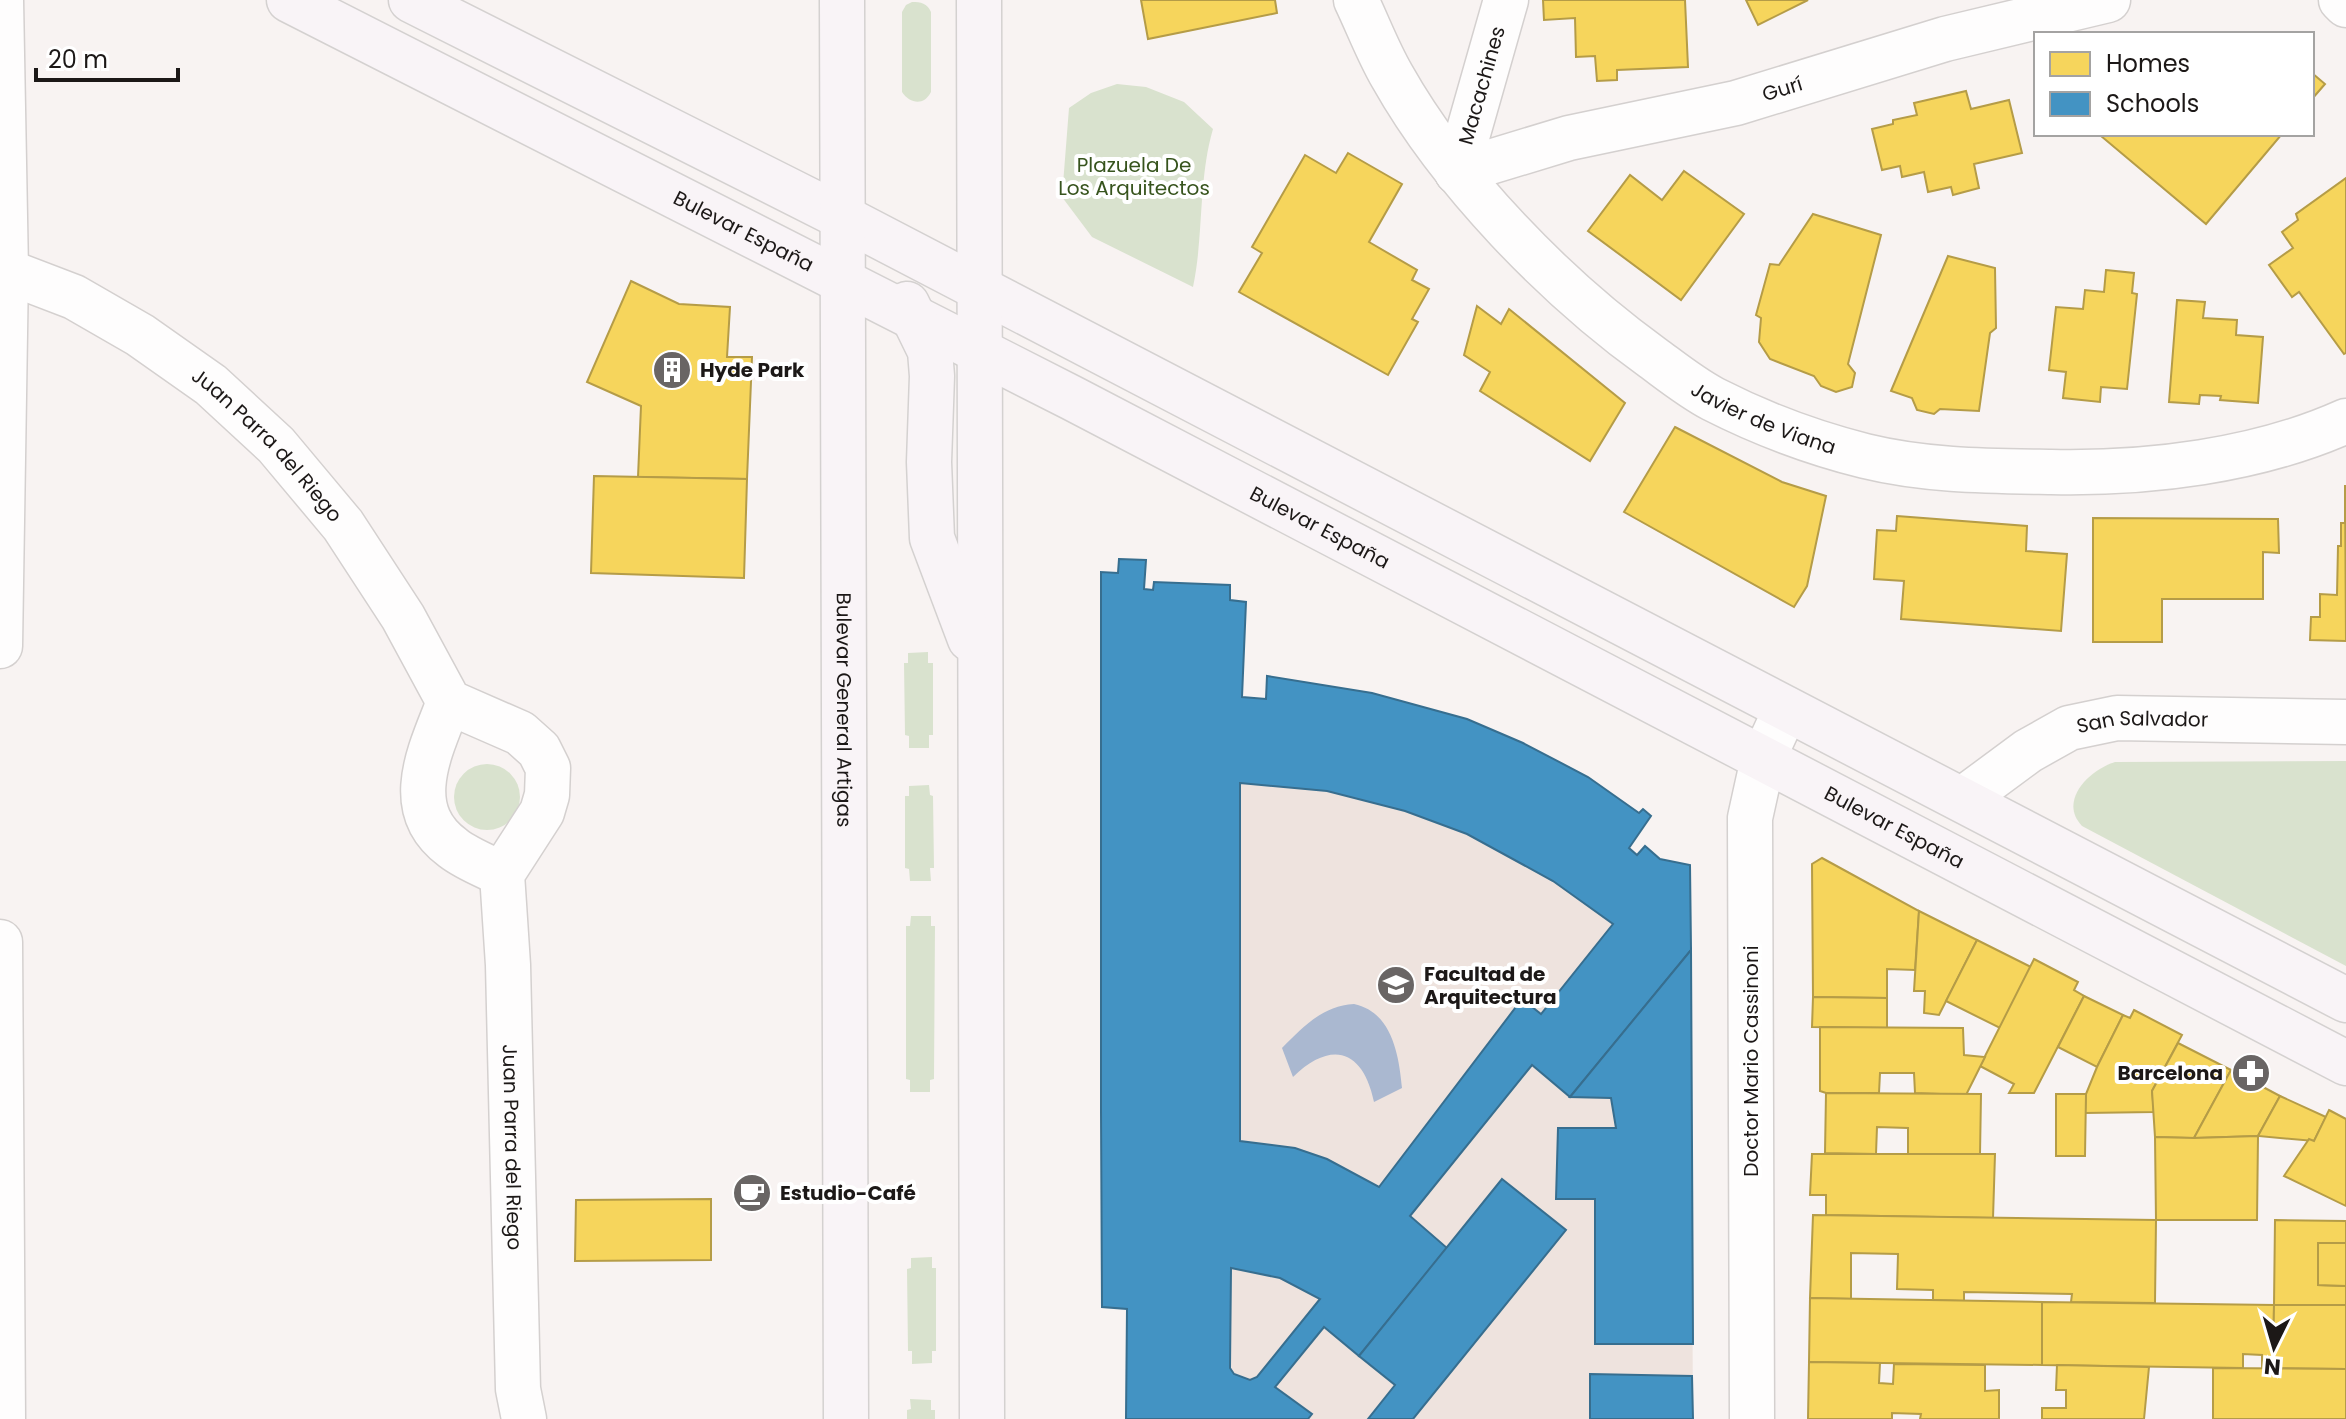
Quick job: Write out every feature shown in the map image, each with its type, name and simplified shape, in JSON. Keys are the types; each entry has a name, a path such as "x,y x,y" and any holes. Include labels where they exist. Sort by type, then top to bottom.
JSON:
{"main road":[{"name":"Bulevar España","path":"289,0 981,351 2346,1063"},
{"path":"411,0 844,218 2346,1000"},
{"name":"Bulevar General Artigas","path":"842,0 846,1419"},
{"path":"979,0 982,1419"},
{"path":"844,218 881,257 930,351 932,538 981,668"}],"street":[{"path":"0,646 6,271 1,0"},
{"name":"Javier de Viana","path":"1356,0 1392,77 1457,172 1537,260 1619,334 1711,398 1816,442 1867,456 1940,469 2082,473 2232,457 2308,438 2346,421"},
{"name":"Macachines","path":"1457,172 1506,0"},
{"name":"Gurí","path":"1457,172 1569,138 1736,103 1945,39 2108,0"},
{"path":"2341,0 2346,5"},
{"name":"Juan Parra del Riego","path":"6,271 74,297 140,335 211,385 276,445 343,525 403,617 449,702"},
{"path":"449,702 520,733 539,750 548,768 547,795 542,812 502,874 453,848 435,831 426,815 422,784 427,757 449,702"},
{"name":"Doctor Mario Cassinoni","path":"1752,1419 1750,818 1763,759 1786,709"},
{"name":"San Salvador","path":"1963,799 2028,751 2069,728 2117,718 2346,722"},
{"name":"Juan Parra del Riego","path":"502,874 508,965 518,1389 524,1419"},
{"path":"0,942 3,1419"}],"shaded area":[{"name":"Facultad de Arquitectura","path":"1119,559 1145,560 1144,589 1153,590 1154,582 1230,585 1230,600 1246,602 1242,697 1266,699 1267,676 1372,693 1467,719 1523,743 1588,777 1638,813 1643,809 1651,816 1630,848 1637,855 1645,846 1660,859 1690,865 1693,1419 1126,1419 1127,1309 1102,1307 1101,572 1117,573"}],"green space":[{"path":"912,2 923,4 931,12 931,92 925,100 917,102 902,92 902,12"},
{"name":"Plazuela De Los Arquitectos","path":"1117,84 1146,87 1184,102 1213,129 1205,168 1193,287 1092,237 1062,197 1069,108 1091,93"},
{"path":"928,652 928,663 933,663 933,735 929,735 929,748 909,748 909,736 905,735 904,663 908,663 908,653"},
{"path":"2346,761 2346,966 2082,826 2073,807 2075,797 2087,779 2115,762"},
{"path":"487,764 510,774 520,797 510,820 487,830 464,820 454,797 464,774"},
{"path":"929,785 930,795 933,796 934,868 930,868 931,881 910,881 909,869 905,868 905,796 909,796 909,786"},
{"path":"911,916 931,916 931,926 935,926 934,1079 930,1080 930,1092 910,1092 910,1080 906,1079 906,926 910,926"},
{"path":"932,1257 932,1268 936,1268 936,1351 932,1351 932,1363 912,1364 912,1351 908,1351 907,1269 911,1268 911,1258"},
{"path":"910,1399 931,1400 935,1419 907,1419 907,1410 911,1409"}],"water":[{"path":"1354,1004 1367,1009 1385,1025 1399,1062 1402,1088 1374,1102 1369,1084 1354,1061 1344,1056 1320,1058 1293,1077 1282,1048 1323,1013"}],"building: Homes":[{"path":"1141,0 1275,0 1277,13 1148,39"},
{"path":"1543,0 1685,0 1688,67 1617,70 1617,80 1597,81 1595,56 1576,57 1575,18 1544,20"},
{"path":"1746,0 1808,0 1758,25"},
{"path":"2314,75 2325,84 2314,97"},
{"path":"1966,91 1971,109 2009,100 2022,153 1974,164 1979,188 1953,195 1951,187 1928,192 1924,172 1902,177 1900,166 1882,170 1872,129 1917,115 1914,103"},
{"path":"2101,136 2280,136 2206,224"},
{"path":"1348,153 1402,184 1369,242 1417,270 1412,280 1429,289 1412,319 1418,322 1388,375 1239,292 1262,253 1252,247 1305,155 1336,173"},
{"path":"1684,171 1744,214 1681,300 1588,231 1630,175 1662,200"},
{"path":"2346,178 2344,354 2299,292 2292,297 2269,265 2293,248 2282,232 2298,220 2296,214"},
{"path":"1813,214 1881,235 1848,364 1855,373 1852,387 1836,392 1821,386 1814,376 1770,359 1759,342 1761,318 1756,315 1770,264 1779,265"},
{"path":"1948,256 1995,268 1996,328 1990,333 1979,411 1940,409 1934,414 1917,410 1912,398 1891,391"},
{"path":"2106,270 2134,273 2132,293 2137,294 2127,389 2101,387 2100,402 2063,398 2066,372 2049,370 2056,307 2083,309 2085,290 2104,292"},
{"name":"Hyde Park","path":"631,281 679,304 730,307 727,357 752,357 747,479 638,477 641,406 587,382"},
{"path":"2177,300 2205,302 2203,318 2237,320 2236,335 2263,337 2258,403 2200,395 2199,404 2169,402"},
{"path":"1477,306 1501,324 1509,309 1625,403 1590,461 1480,391 1490,372 1464,355"},
{"path":"1675,427 1782,482 1826,496 1807,586 1794,607 1624,512"},
{"path":"594,476 747,479 744,578 591,573"},
{"path":"2345,485 2346,641 2310,640 2311,617 2320,617 2320,594 2337,595 2338,546 2341,546 2341,523 2345,523"},
{"path":"1897,516 2027,526 2026,551 2067,554 2061,631 1901,619 1904,581 1874,579 1877,530 1896,531"},
{"path":"2093,518 2278,519 2279,553 2263,552 2263,599 2162,599 2162,642 2093,642"},
{"path":"1822,858 1919,911 1915,970 1887,969 1887,998 1813,997 1812,864"},
{"path":"1919,911 1977,940 1939,1015 1924,1013 1925,991 1914,991"},
{"path":"1977,940 2031,967 2000,1028 1946,1001"},
{"path":"2034,959 2078,982 2074,990 2084,996 2034,1093 2009,1093 2014,1084 1980,1066"},
{"path":"2084,996 2123,1015 2097,1067 2058,1047"},
{"path":"1813,997 1887,998 1887,1028 1812,1027"},
{"path":"2134,1010 2182,1035 2152,1091 2154,1112 2085,1113 2086,1094 2097,1067 2123,1015 2130,1018"},
{"path":"1820,1027 1963,1028 1964,1055 1985,1057 1966,1095 1915,1093 1914,1073 1880,1073 1879,1093 1826,1093 1820,1091"},
{"path":"2178,1043 2231,1070 2194,1138 2155,1137 2152,1091"},
{"path":"2231,1070 2280,1096 2258,1136 2194,1138"},
{"path":"1826,1093 1981,1094 1980,1155 1908,1154 1908,1128 1877,1127 1876,1154 1825,1153"},
{"path":"2056,1094 2086,1094 2085,1156 2056,1156"},
{"path":"2280,1096 2326,1117 2314,1141 2258,1136"},
{"path":"2329,1110 2346,1119 2346,1206 2284,1176 2309,1139 2314,1141"},
{"path":"2258,1136 2257,1220 2156,1220 2155,1137"},
{"path":"1812,1154 1995,1154 1993,1218 1826,1215 1826,1195 1810,1195"},
{"path":"711,1199 711,1260 575,1261 576,1200"},
{"path":"1813,1215 2156,1220 2155,1303 2071,1302 2072,1294 1964,1292 1964,1301 1933,1300 1933,1290 1897,1289 1898,1254 1851,1253 1851,1299 1810,1298"},
{"path":"2275,1220 2346,1221 2346,1243 2318,1243 2318,1285 2346,1286 2346,1305 2274,1305"},
{"path":"2318,1243 2346,1243 2346,1286 2318,1285"},
{"path":"1810,1298 2042,1302 2042,1365 1809,1362"},
{"path":"2042,1302 2274,1305 2273,1368 2262,1368 2262,1355 2243,1354 2243,1368 2042,1365"},
{"path":"2274,1305 2346,1305 2346,1369 2273,1368"},
{"path":"1809,1362 1880,1363 1879,1383 1893,1384 1894,1364 1985,1365 1985,1391 1999,1390 1999,1419 1920,1419 1921,1414 1892,1413 1892,1419 1808,1419"},
{"path":"2057,1365 2149,1367 2144,1419 2042,1419 2042,1408 2066,1408 2066,1390 2056,1390"},
{"path":"2213,1368 2346,1369 2346,1419 2213,1419"}],"building: Schools":[{"path":"1119,559 1146,560 1144,589 1153,590 1154,582 1230,585 1230,600 1246,602 1242,697 1266,699 1267,676 1372,693 1467,719 1523,743 1588,777 1639,813 1643,809 1651,816 1629,848 1637,855 1645,846 1660,859 1690,865 1691,950 1570,1097 1532,1065 1410,1216 1447,1248 1359,1356 1324,1327 1275,1387 1312,1414 1308,1419 1126,1419 1127,1309 1102,1307 1101,572 1118,573","holes":["1240,783 1327,791 1405,811 1467,834 1553,881 1613,924 1541,1014 1522,999 1379,1187 1327,1159 1295,1148 1240,1141","1231,1268 1280,1278 1320,1299 1257,1377 1250,1380 1234,1374 1230,1368"]},
{"path":"1691,950 1693,1344 1595,1344 1595,1199 1556,1199 1558,1128 1616,1128 1611,1098 1570,1097"},
{"path":"1502,1179 1566,1230 1413,1419 1368,1419 1395,1385 1359,1356"},
{"path":"1590,1374 1692,1376 1693,1419 1590,1419"}],"place":[{"name":"Hyde Park","path":"672,370"},
{"name":"Facultad de Arquitectura","path":"1396,985"},
{"name":"Barcelona","path":"2251,1073"},
{"name":"Estudio-Café","path":"752,1193"}]}
